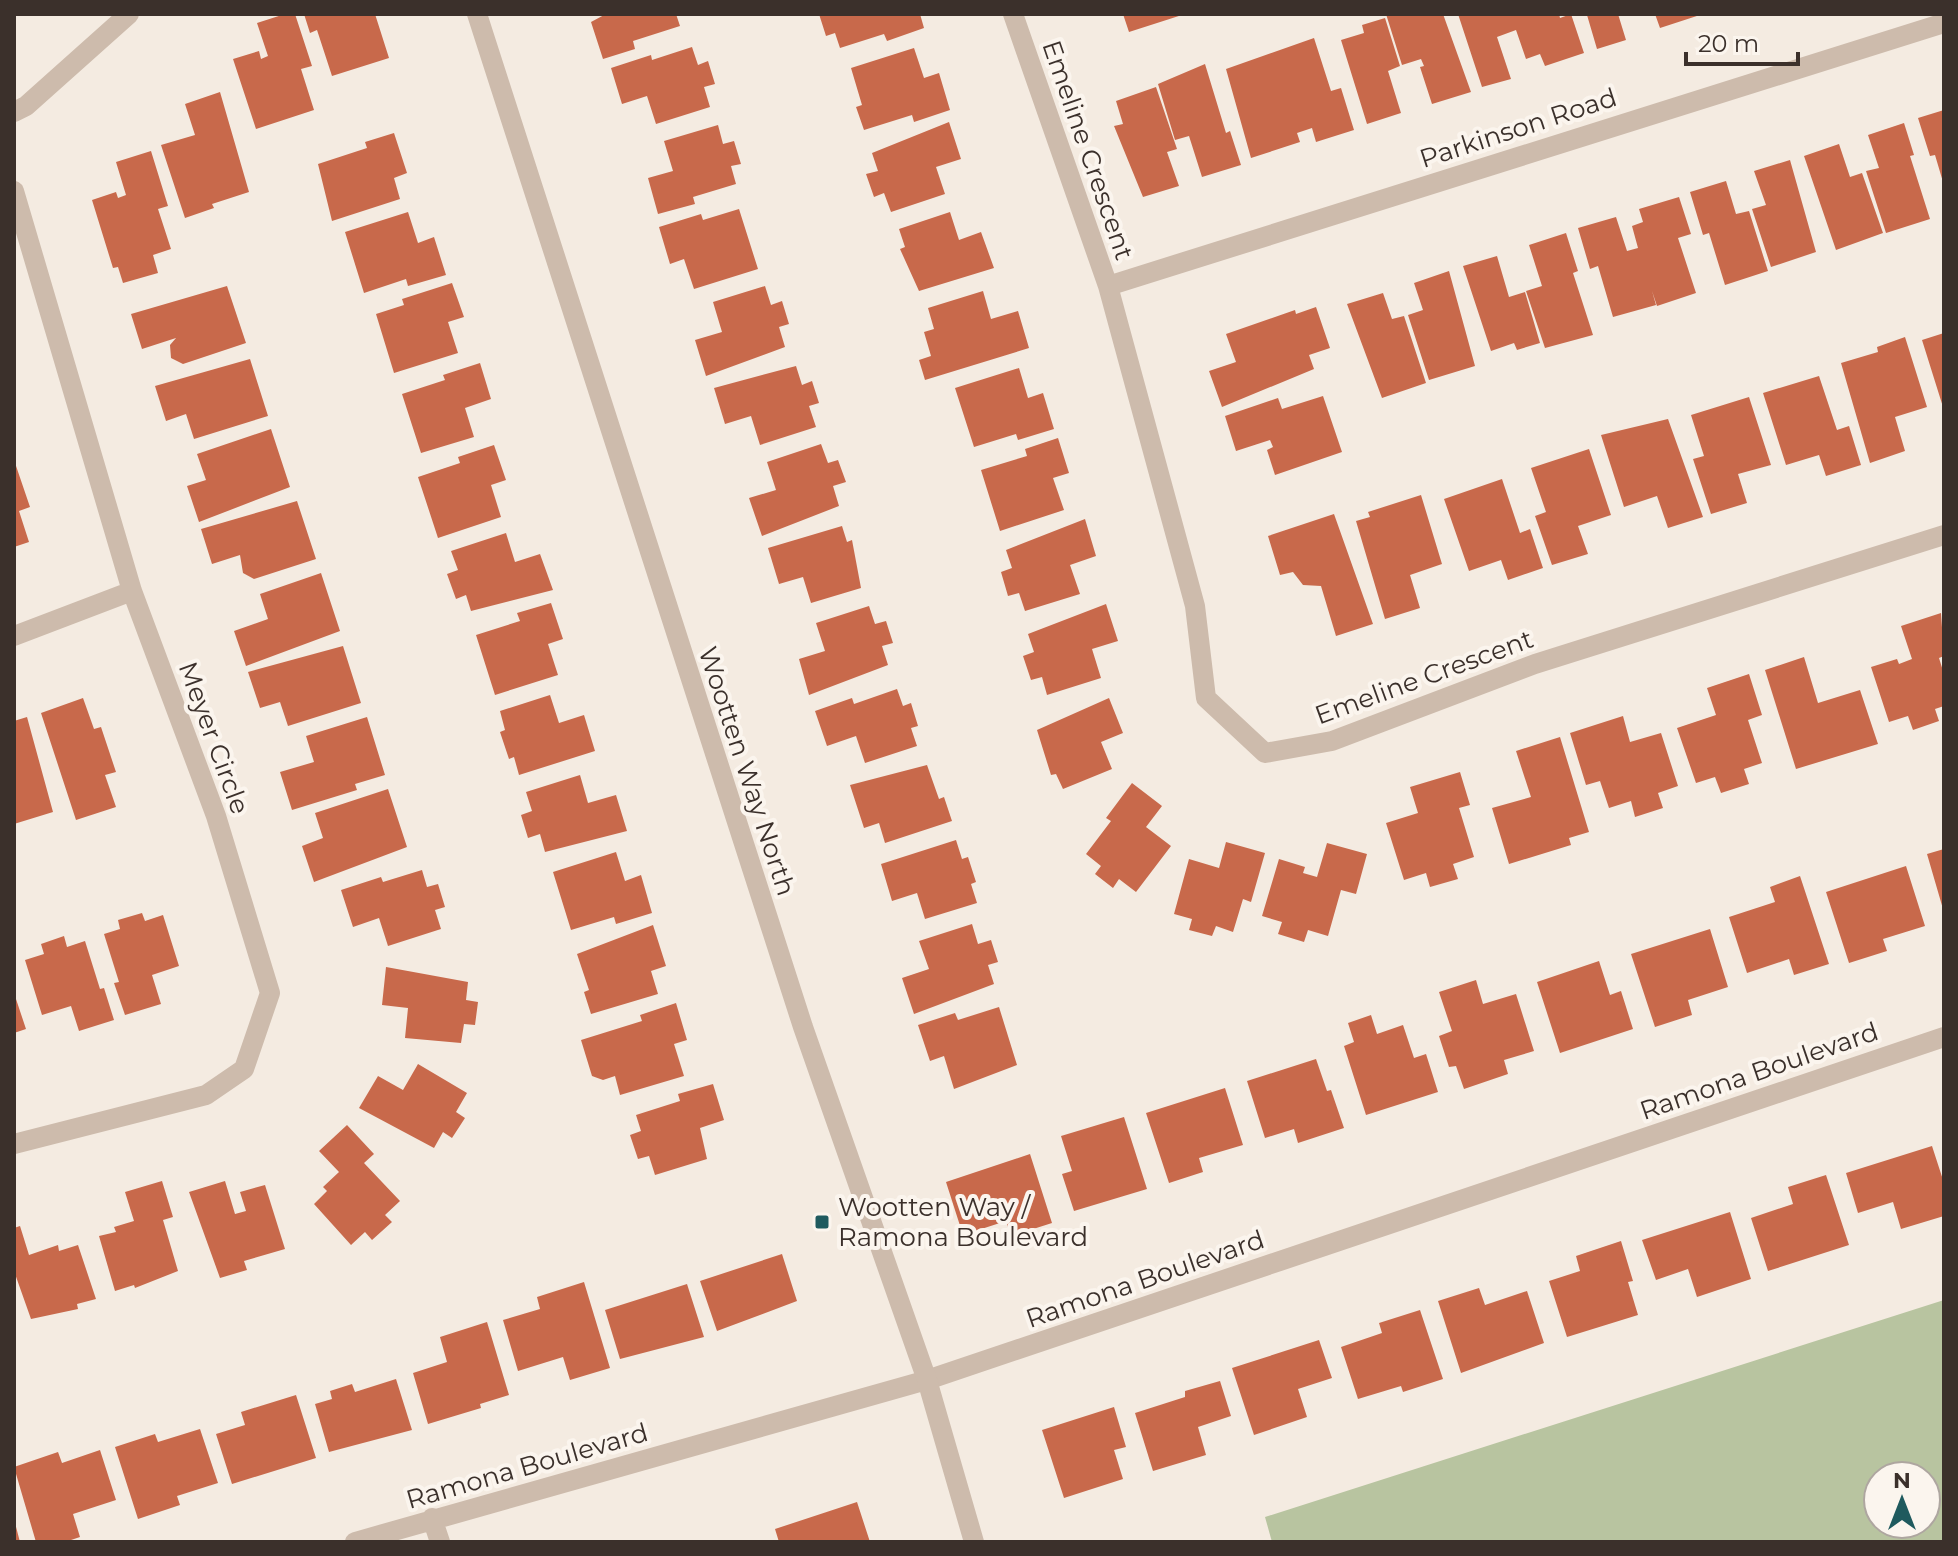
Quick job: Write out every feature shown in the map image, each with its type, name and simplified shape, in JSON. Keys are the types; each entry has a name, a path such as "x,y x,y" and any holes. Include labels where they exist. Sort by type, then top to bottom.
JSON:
{"street":[{"path":"14,112 26,106 129,14"},
{"name":"Wootten Way North","path":"477,14 798,1012 927,1380 974,1542"},
{"name":"Emeline Crescent","path":"1013,14 1108,286 1195,606 1206,698 1265,753 1332,741 1535,664 1944,535"},
{"name":"Parkinson Road","path":"1108,286 1944,23"},
{"name":"Meyer Circle","path":"14,191 132,591 216,816 270,993 244,1069 206,1095 14,1144"},
{"path":"14,636 132,591"},
{"name":"Ramona Boulevard","path":"355,1542 927,1380 1944,1037"},
{"path":"432,1518 440,1542"}],"green space":[{"path":"1944,1300 1944,1542 1272,1542 1265,1517"}],"building":[{"path":"295,14 312,66 301,69 314,110 256,129 233,59 259,51 261,59 268,56 257,23"},
{"path":"304,14 375,14 389,58 332,76 317,30 310,33"},
{"path":"606,14 676,14 680,26 633,41 635,49 603,59 591,22"},
{"path":"819,14 920,14 924,28 887,41 884,34 840,48 835,33 826,36"},
{"path":"1123,14 1182,14 1182,15 1129,32"},
{"path":"1386,14 1443,14 1471,92 1432,104 1420,67 1424,66 1421,59 1402,65"},
{"path":"1458,14 1559,14 1560,18 1571,14 1584,53 1545,66 1540,54 1526,59 1516,30 1497,37 1511,79 1482,87"},
{"path":"1618,14 1626,40 1597,49 1587,15"},
{"path":"1655,14 1703,14 1660,28"},
{"path":"1385,18 1400,66 1388,71 1401,113 1367,124 1341,40 1364,33 1362,25"},
{"path":"1314,38 1331,91 1341,88 1354,130 1316,142 1312,128 1297,133 1300,142 1251,158 1226,69"},
{"path":"692,47 698,65 708,61 715,84 704,87 710,107 656,124 647,96 622,104 611,68 651,55 652,60"},
{"path":"914,48 924,78 939,73 950,110 914,122 912,115 864,130 856,107 862,105 851,68"},
{"path":"1205,64 1226,133 1230,131 1241,165 1202,177 1189,136 1175,140 1158,84"},
{"path":"1156,87 1177,149 1167,152 1179,186 1143,197 1114,126 1123,124 1116,101"},
{"path":"220,92 249,192 212,204 214,208 185,218 161,145 195,135 185,104"},
{"path":"1944,110 1943,182 1935,155 1930,156 1918,118"},
{"path":"949,122 961,159 936,167 945,194 891,212 884,193 874,197 866,174 878,171 872,153"},
{"path":"1904,123 1914,155 1910,156 1930,219 1886,233 1866,171 1879,168 1868,135"},
{"path":"718,125 723,144 734,141 741,164 731,166 736,184 693,197 695,204 658,214 648,178 673,171 664,141"},
{"path":"394,133 407,173 394,178 400,199 332,221 318,164 367,148 365,142"},
{"path":"1839,144 1850,177 1862,173 1883,233 1836,250 1804,156"},
{"path":"151,151 168,206 158,209 171,249 153,255 158,273 123,283 118,267 113,268 92,200 116,192 118,198 126,195 116,162"},
{"path":"1790,160 1816,252 1771,267 1752,209 1766,205 1754,171"},
{"path":"1726,181 1736,214 1749,211 1768,271 1725,285 1709,233 1703,235 1690,192"},
{"path":"1679,197 1691,234 1678,238 1696,293 1657,306 1652,291 1656,305 1613,317 1598,266 1590,269 1578,228 1616,217 1627,251 1638,248 1632,226 1643,222 1639,209"},
{"path":"739,209 758,269 694,289 684,259 670,264 659,227 701,214 703,220"},
{"path":"408,212 418,243 434,237 446,275 408,286 406,279 364,293 345,232"},
{"path":"950,212 959,240 981,232 994,268 919,291 900,249 905,247 899,229"},
{"path":"1566,233 1578,271 1573,273 1593,335 1545,348 1526,291 1542,286 1529,245"},
{"path":"1497,256 1509,297 1525,292 1540,343 1517,350 1514,343 1491,351 1463,266"},
{"path":"1449,271 1475,366 1429,380 1408,315 1423,310 1414,283"},
{"path":"452,283 464,317 448,322 458,353 394,373 376,314 404,305 402,299"},
{"path":"227,286 246,343 183,364 171,358 170,345 176,338 142,349 131,314"},
{"path":"765,286 771,305 782,301 789,324 779,327 785,347 706,376 695,340 722,332 713,302"},
{"path":"983,291 991,319 1018,311 1029,348 925,380 919,360 931,356 924,332 934,329 928,308"},
{"path":"1383,293 1392,319 1404,316 1426,383 1382,398 1347,304"},
{"path":"1316,307 1330,348 1309,355 1314,369 1222,407 1209,371 1236,362 1226,334 1295,310 1296,314"},
{"path":"1944,333 1944,407 1943,407 1922,340"},
{"path":"1905,337 1927,407 1895,417 1905,451 1870,463 1841,363 1878,352 1877,347"},
{"path":"250,359 268,416 194,439 186,414 166,421 155,386"},
{"path":"480,363 491,399 465,408 474,437 421,453 402,394 445,380 443,375"},
{"path":"796,366 802,385 812,381 819,403 809,406 816,427 760,445 751,416 725,424 714,388"},
{"path":"1019,368 1028,398 1043,393 1054,429 1018,440 1016,434 974,447 955,388"},
{"path":"1819,376 1837,430 1849,426 1861,465 1826,476 1819,455 1786,465 1763,393"},
{"path":"1323,396 1342,452 1275,475 1267,450 1273,447 1270,440 1236,451 1225,416 1278,398 1282,409"},
{"path":"1749,397 1771,465 1738,474 1747,503 1711,514 1693,459 1704,456 1691,415"},
{"path":"1668,419 1703,517 1668,528 1657,496 1624,507 1601,435"},
{"path":"271,429 290,487 199,522 187,486 206,480 197,454"},
{"path":"1058,438 1069,473 1053,478 1064,510 1000,531 981,470 1027,456 1025,449"},
{"path":"821,444 828,463 838,460 846,482 833,486 839,506 762,536 749,498 776,490 767,462"},
{"path":"494,445 506,480 491,485 501,517 438,538 418,477 460,463 458,457"},
{"path":"1589,449 1611,515 1578,526 1588,554 1552,565 1535,516 1546,512 1531,468"},
{"path":"14,460 30,507 19,511 29,542 14,547"},
{"path":"1502,479 1520,533 1530,529 1543,568 1508,580 1501,560 1469,571 1444,499"},
{"path":"1421,495 1442,564 1410,575 1420,608 1385,619 1356,521 1370,517 1368,512"},
{"path":"297,501 316,559 254,579 243,573 240,555 212,564 201,529"},
{"path":"1334,514 1373,624 1336,636 1321,586 1303,585 1293,572 1280,575 1268,536"},
{"path":"1085,519 1096,556 1070,565 1080,594 1025,611 1019,593 1008,596 1001,572 1012,568 1006,550"},
{"path":"842,526 847,542 852,540 861,588 811,603 803,577 779,584 768,548"},
{"path":"506,533 515,562 540,554 553,590 471,611 466,595 456,599 447,574 458,570 451,551"},
{"path":"321,573 340,631 246,666 234,631 268,619 260,594"},
{"path":"551,603 563,639 548,644 558,675 495,695 476,635 520,621 517,613"},
{"path":"1106,604 1118,641 1092,649 1101,678 1047,695 1042,677 1031,680 1023,656 1034,652 1028,634"},
{"path":"869,606 875,624 886,621 893,643 882,646 888,665 809,695 799,659 825,651 816,623"},
{"path":"1941,613 1944,656 1939,658 1944,674 1944,706 1935,709 1939,721 1913,730 1908,716 1889,722 1871,667 1897,659 1899,664 1912,659 1901,626"},
{"path":"343,646 361,703 288,726 280,702 260,708 248,672"},
{"path":"1804,657 1818,703 1860,690 1878,744 1796,769 1765,670"},
{"path":"1749,674 1762,715 1748,720 1762,763 1744,769 1749,784 1721,793 1715,777 1696,783 1677,728 1716,715 1707,688"},
{"path":"897,689 903,706 911,703 918,726 911,728 917,746 865,763 856,736 827,746 815,711 852,698 854,704"},
{"path":"550,695 559,723 584,715 595,751 519,775 514,757 509,759 500,732 505,730 500,711"},
{"path":"83,698 94,729 101,727 116,772 105,775 116,807 76,820 41,713"},
{"path":"1109,698 1123,733 1101,742 1112,769 1063,789 1056,774 1051,775 1037,730"},
{"path":"1623,716 1630,742 1661,733 1678,786 1658,793 1663,808 1635,817 1631,801 1609,808 1600,781 1586,785 1570,733"},
{"path":"27,717 53,812 14,824 14,721"},
{"path":"367,717 385,775 355,784 357,790 292,810 280,772 314,762 306,736"},
{"path":"1560,737 1589,832 1569,838 1571,845 1509,864 1492,808 1531,797 1516,751"},
{"path":"927,765 939,799 944,797 952,821 885,843 879,823 864,828 850,785"},
{"path":"1460,772 1470,805 1459,808 1474,857 1453,864 1458,879 1430,887 1426,873 1404,880 1386,823 1418,813 1410,787"},
{"path":"580,775 588,803 616,795 627,831 545,852 540,834 528,838 521,815 532,811 526,792"},
{"path":"1132,783 1162,806 1146,827 1171,846 1136,892 1119,879 1113,888 1095,874 1101,866 1086,854 1111,821 1106,818"},
{"path":"388,789 407,847 314,882 302,846 323,838 315,813"},
{"path":"956,840 962,859 968,857 976,882 971,884 977,903 925,919 917,893 892,901 881,864"},
{"path":"1226,842 1265,853 1251,902 1243,899 1233,932 1216,926 1212,936 1189,930 1192,919 1174,914 1189,859 1219,868"},
{"path":"1327,843 1367,854 1356,894 1341,890 1328,936 1308,930 1304,942 1278,934 1282,922 1262,916 1279,859 1305,867 1303,873 1317,877"},
{"path":"1944,849 1944,909 1943,909 1927,854"},
{"path":"616,852 625,881 641,875 652,913 616,924 614,917 571,930 553,872"},
{"path":"1906,866 1925,926 1883,939 1887,951 1849,963 1826,892"},
{"path":"422,870 427,887 438,884 445,907 435,910 441,929 388,946 379,918 353,927 341,890 381,877 383,882"},
{"path":"1800,876 1829,964 1794,975 1789,959 1747,973 1729,917 1775,902 1770,887"},
{"path":"142,913 145,921 163,915 179,966 152,975 161,1004 125,1015 114,983 119,982 104,934 120,929 118,920"},
{"path":"972,924 978,944 991,940 998,962 988,965 994,984 914,1014 902,978 929,969 919,941"},
{"path":"653,925 666,966 651,971 658,994 591,1014 584,992 589,990 577,954"},
{"path":"1710,929 1728,987 1688,1000 1692,1015 1655,1027 1631,954"},
{"path":"64,936 67,947 85,941 100,989 104,988 114,1020 79,1031 71,1006 42,1015 25,960 44,954 41,944"},
{"path":"1599,961 1610,995 1621,991 1633,1029 1560,1053 1537,982"},
{"path":"386,967 468,982 466,1000 478,1002 475,1025 464,1024 461,1043 405,1038 408,1008 382,1005"},
{"path":"1476,980 1483,1004 1516,994 1534,1051 1504,1060 1508,1074 1464,1089 1456,1066 1449,1067 1439,1036 1452,1031 1439,992"},
{"path":"14,993 26,1029 14,1033"},
{"path":"676,1003 687,1040 674,1044 684,1076 620,1095 615,1076 603,1080 592,1076 581,1040 642,1021 640,1015"},
{"path":"999,1007 1017,1065 954,1089 944,1056 930,1061 918,1025 955,1013 958,1020"},
{"path":"1371,1015 1377,1034 1403,1025 1414,1058 1426,1054 1438,1092 1366,1115 1344,1046 1354,1042 1348,1023"},
{"path":"1316,1059 1344,1128 1298,1143 1294,1129 1265,1138 1247,1081"},
{"path":"418,1064 467,1093 456,1112 465,1118 452,1138 443,1132 434,1148 359,1108 378,1076 403,1090"},
{"path":"713,1084 724,1120 700,1128 707,1159 655,1175 649,1156 638,1159 630,1135 641,1131 636,1115 680,1101 678,1094"},
{"path":"1225,1088 1243,1145 1199,1158 1203,1172 1169,1183 1146,1113"},
{"path":"1124,1117 1147,1189 1074,1211 1062,1174 1072,1171 1061,1136"},
{"path":"347,1125 374,1154 364,1163 400,1201 385,1215 392,1222 372,1240 365,1232 351,1245 314,1204 327,1191 323,1187 339,1172 319,1151"},
{"path":"1932,1146 1944,1183 1944,1216 1901,1229 1893,1202 1858,1213 1846,1173"},
{"path":"1030,1154 1052,1223 1011,1236 1006,1221 963,1235 946,1182"},
{"path":"1826,1175 1849,1245 1768,1271 1751,1218 1793,1204 1788,1187"},
{"path":"162,1181 173,1217 163,1220 178,1271 135,1288 134,1285 115,1291 99,1236 116,1232 114,1227 134,1221 125,1192"},
{"path":"225,1181 235,1214 246,1211 240,1192 265,1185 285,1249 244,1261 247,1270 220,1278 189,1192"},
{"path":"1730,1212 1751,1279 1697,1297 1688,1269 1656,1280 1642,1240"},
{"path":"20,1226 29,1255 58,1245 59,1251 78,1245 96,1299 77,1304 78,1309 31,1319 14,1271 14,1228"},
{"path":"1621,1241 1633,1281 1628,1282 1638,1315 1567,1337 1549,1281 1580,1271 1576,1256"},
{"path":"782,1254 797,1301 717,1331 700,1281"},
{"path":"584,1282 610,1368 570,1380 563,1357 518,1371 503,1320 540,1309 537,1297"},
{"path":"687,1284 704,1337 620,1359 605,1310"},
{"path":"1479,1288 1485,1305 1527,1291 1544,1343 1461,1373 1438,1301"},
{"path":"1420,1310 1443,1379 1403,1392 1401,1386 1358,1399 1341,1347 1382,1333 1379,1323"},
{"path":"487,1322 509,1395 480,1404 481,1408 428,1424 413,1373 447,1362 440,1337"},
{"path":"1319,1340 1332,1378 1298,1389 1307,1417 1254,1435 1232,1368"},
{"path":"396,1379 412,1430 329,1452 315,1404 332,1399 330,1391 352,1384 355,1392"},
{"path":"1220,1381 1231,1416 1198,1427 1206,1455 1153,1471 1135,1413 1185,1397 1185,1391"},
{"path":"296,1395 316,1458 232,1484 216,1434 245,1425 241,1412"},
{"path":"1114,1407 1126,1447 1114,1450 1123,1479 1064,1498 1042,1430"},
{"path":"200,1429 218,1483 177,1496 180,1505 138,1519 115,1447 155,1434 158,1442"},
{"path":"100,1450 116,1500 73,1514 80,1537 65,1542 36,1542 14,1467 58,1452 62,1463"},
{"path":"857,1502 870,1542 779,1542 775,1529"},
{"path":"15,1523 20,1542 14,1542"}],"place":[{"name":"Wootten Way / Ramona Boulevard","path":"822,1222"}]}
